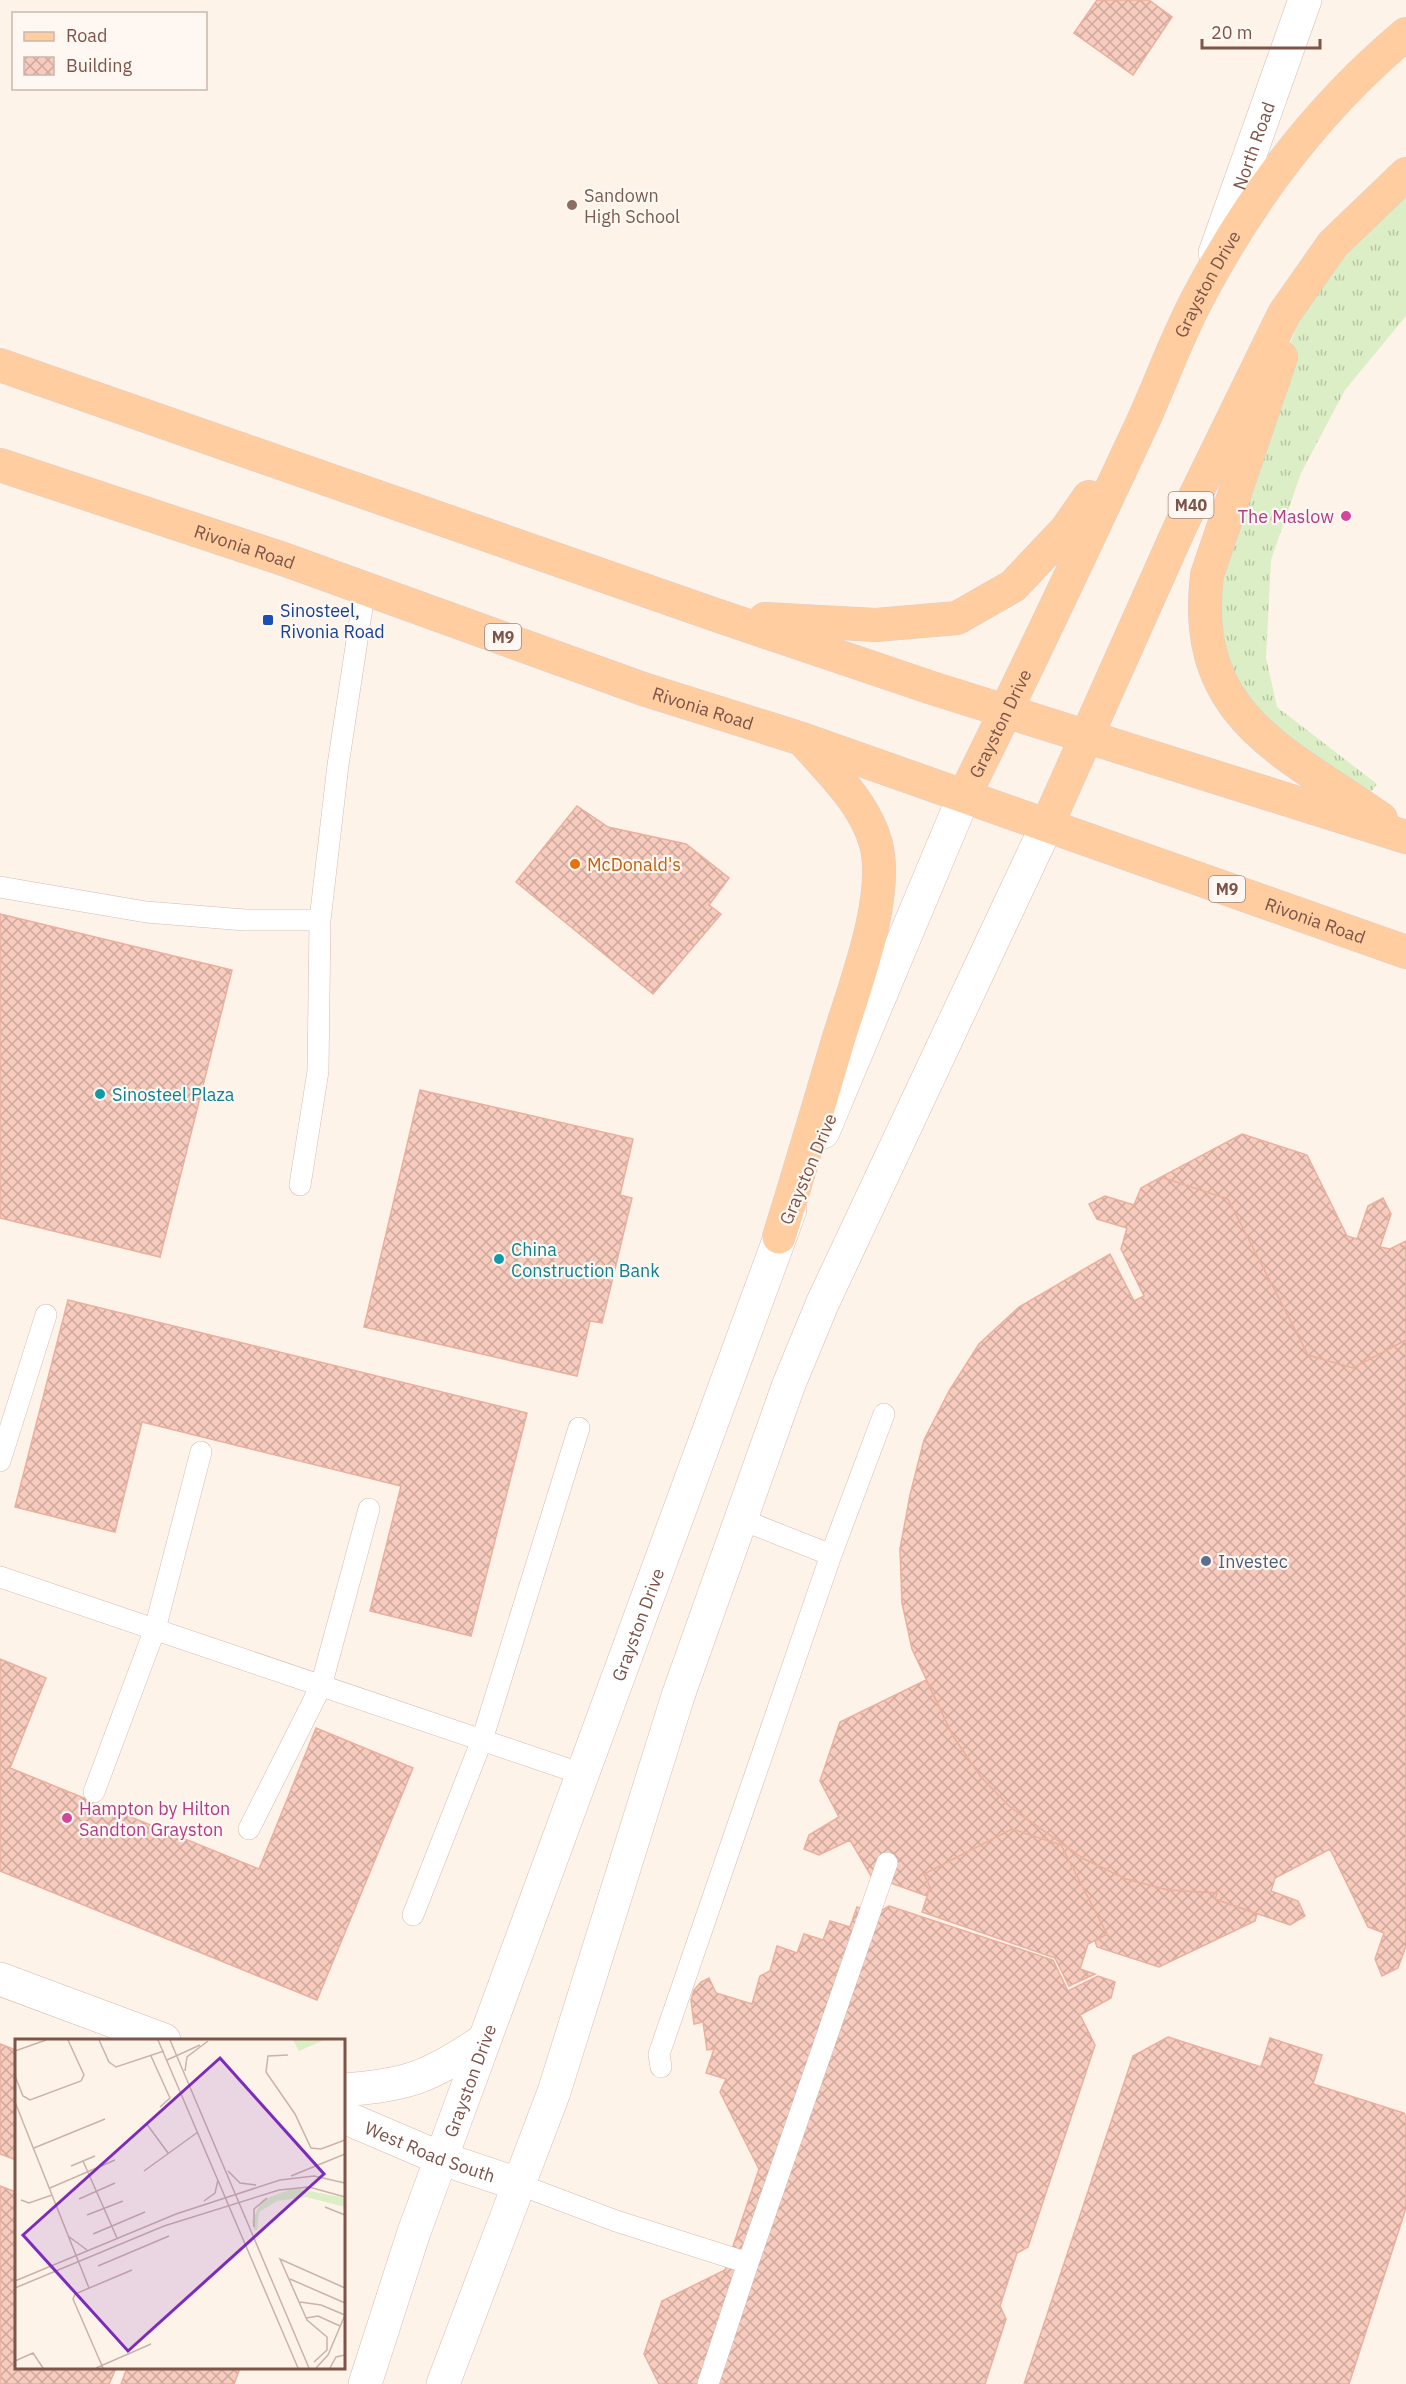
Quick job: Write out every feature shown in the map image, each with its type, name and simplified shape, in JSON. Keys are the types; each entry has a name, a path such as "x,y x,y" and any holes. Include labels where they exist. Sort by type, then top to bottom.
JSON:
{"main road":[{"name":"North Road","path":"1201,292 1305,0"},
{"name":"Grayston Drive","path":"365,2384 441,2158 779,1237 964,796 1139,430 1201,292 1253,206 1306,134 1359,76 1406,34"},
{"name":"M40","path":"443,2384 554,2092 678,1696 789,1384 824,1302 1047,825 1085,736 1241,398 1284,314 1333,244 1406,174"},
{"path":"1307,279 1207,575 1204,599 1207,644 1218,679 1231,703 1255,730 1293,761 1406,837"},
{"path":"0,365 712,614 1006,711 1406,837"},
{"path":"712,614 876,625 957,618 969,613 1013,586 1031,568 1066,530 1139,430"},
{"name":"Rivonia Road","path":"0,465 365,588 643,689 802,739 1406,952"},
{"path":"779,1237 864,951 878,897 879,876 875,843 864,816 843,786 802,739"},
{"path":"0,1979 161,2039"},
{"path":"345,2090 384,2086 421,2078 449,2065 484,2040"},
{"name":"West Road South","path":"345,2116 441,2158 518,2184"}],"lane":[{"path":"300,1185 318,1071 320,920 338,765 365,588"},
{"path":"0,887 146,912 245,920 320,920"},
{"path":"0,1461 46,1315"},
{"path":"661,2067 659,2054 831,1555 884,1414"},
{"path":"413,1915 482,1740 579,1428"},
{"path":"94,1792 154,1629 201,1452"},
{"path":"249,1829 321,1686 369,1509"},
{"path":"740,1519 831,1555"},
{"path":"0,1577 582,1774"},
{"path":"708,2384 747,2263 887,1863"},
{"path":"518,2184 616,2221 747,2263"}],"green space":[{"path":"1406,180 1406,316 1345,390 1301,473 1271,560 1266,658 1277,707 1377,784 1358,809 1227,711 1212,542 1315,280"}],"building":[{"path":"1097,0 1149,0 1172,17 1133,75 1074,33"},
{"path":"577,806 608,827 686,844 729,878 709,905 721,914 653,994 516,882"},
{"name":"Sinosteel Plaza","path":"0,914 232,970 160,1257 0,1218"},
{"name":"China Construction Bank","path":"420,1090 633,1139 620,1195 632,1198 602,1323 590,1321 577,1376 364,1327"},
{"path":"1242,1134 1307,1155 1347,1236 1357,1239 1368,1206 1383,1198 1391,1214 1380,1247 1390,1249 1406,1241 1406,1340 1353,1368 1308,1355 1228,1199 1161,1177"},
{"path":"1161,1177 1228,1199 1308,1355 1353,1368 1406,1340 1406,1946 1398,1968 1382,1976 1375,1959 1384,1933 1368,1927 1330,1849 1275,1878 1271,1891 1298,1901 1305,1916 1290,1925 1215,1899 1217,1893 1168,1890 1126,1879 1084,1859 1010,1807 981,1777 953,1736 912,1649 902,1603 900,1549 910,1495 924,1440 949,1391 979,1344 1019,1307 1110,1254 1134,1301 1144,1296 1121,1249 1127,1228 1097,1219 1089,1204 1105,1196 1134,1205 1141,1188"},
{"path":"68,1300 527,1413 471,1636 370,1611 401,1486 142,1422 115,1532 15,1507"},
{"name":"Hampton by Hilton Sandton Grayston","path":"0,1659 46,1678 10,1768 259,1869 316,1728 413,1768 317,2000 0,1871"},
{"path":"926,1680 953,1736 981,1777 1010,1807 1084,1859 1126,1879 1168,1890 1217,1893 1215,1899 1257,1914 1255,1921 1159,1967 1097,1947 1095,1941 1107,1934 1061,1845 1012,1829 924,1874 930,1887 927,1896 871,1876 850,1840 819,1855 804,1849 809,1835 839,1817 820,1781 840,1722"},
{"path":"1012,1829 1061,1845 1107,1934 1088,1944 1080,1969 1095,1974 1069,1986 1055,1958 922,1912 930,1887 924,1874"},
{"path":"889,1906 1053,1960 1068,1991 1098,1976 1115,1982 1111,1998 1080,2015 1095,2045 1028,2247 1017,2253 1000,2306 1006,2319 985,2384 659,2384 644,2354 662,2301 725,2270 759,2169 720,2092 726,2079 706,2073 714,2049 707,2050 703,2022 694,2024 691,2000 694,1990 701,1982 709,1978 716,1993 752,2004 760,1976 770,1971 777,1946 797,1953 804,1934 823,1940 830,1921 850,1927 857,1907 877,1913"},
{"path":"1168,2037 1261,2067 1270,2038 1322,2055 1313,2084 1404,2113 1406,2118 1406,2208 1349,2384 1024,2384 1133,2056"},
{"path":"0,2044 15,2050 15,2160 0,2154"},
{"path":"0,2186 15,2192 15,2369 116,2369 109,2384 0,2384"},
{"path":"127,2369 240,2369 234,2384 121,2384"}],"place":[{"name":"Sandown High School","path":"572,205"},
{"name":"The Maslow","path":"1346,516"},
{"name":"Sinosteel, Rivonia Road","path":"268,620"},
{"name":"McDonald's","path":"575,864"},
{"name":"Sinosteel Plaza","path":"100,1094"},
{"name":"China Construction Bank","path":"499,1259"},
{"name":"Investec","path":"1206,1561"},
{"name":"Hampton by Hilton Sandton Grayston","path":"67,1818"}]}
